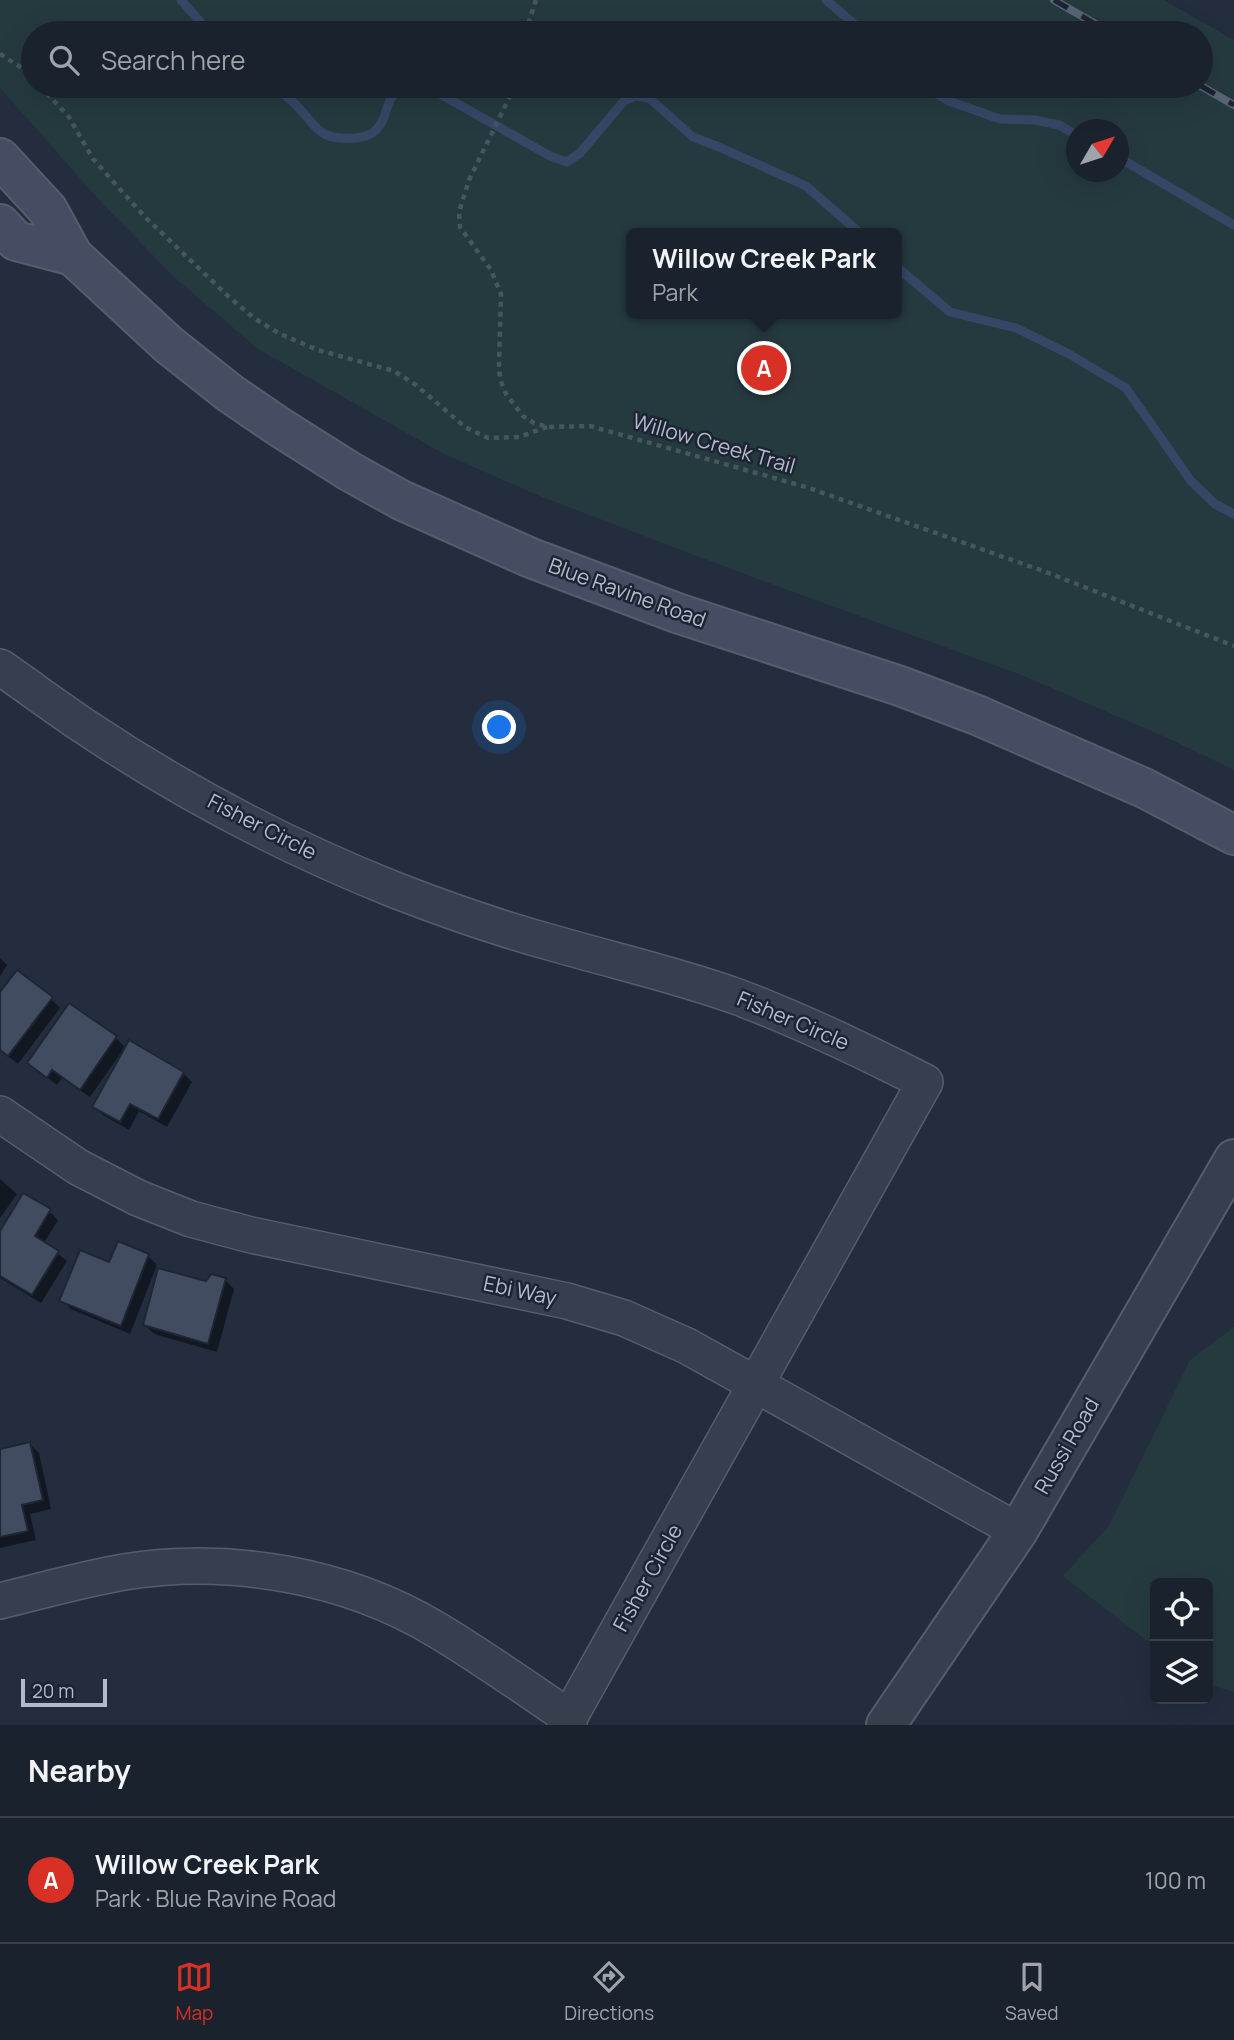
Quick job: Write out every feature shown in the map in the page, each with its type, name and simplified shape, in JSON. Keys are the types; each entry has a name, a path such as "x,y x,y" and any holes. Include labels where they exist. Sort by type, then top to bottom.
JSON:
{"main road":[{"name":"Blue Ravine Road","path":"0,158 48,210 73,256 169,345 231,394 281,428 401,500 531,558 677,612 900,686 977,715 1144,788 1234,835"},
{"name":"Blue Ravine Road","path":"0,224 16,241 73,256"}],"street":[{"name":"Fisher Circle","path":"0,667 160,774 237,817 314,855 475,919 736,997 843,1041 925,1082 568,1721 435,1629 391,1607 296,1577 239,1568 173,1567 124,1572 0,1601"},
{"name":"Ebi Way","path":"0,1114 78,1167 138,1198 191,1219 567,1301 624,1318 675,1340 1018,1531"},
{"name":"Russi Road","path":"886,1725 1018,1531 1234,1159"}],"path":[{"path":"530,21 536,0"},
{"path":"0,54 21,70"},
{"name":"Willow Creek Trail","path":"51,98 69,117 93,159 144,216 254,318 280,334 318,350 394,370 465,427 488,439 519,437 548,427 590,426 806,486 1046,572 1234,646"},
{"path":"510,98 461,200 460,228 491,270 500,294 499,363 506,394 523,416 548,427"}],"green space":[{"path":"0,0 1164,0 1201,21 21,21 21,98 1213,98 1213,28 1234,40 1234,770 1172,740 1019,674 542,497 444,454 258,349 174,277 101,202 0,88"},
{"path":"1234,1327 1234,1692 1213,1686 1213,1578 1150,1578 1150,1643 1063,1576 1109,1526 1190,1360"}],"building":[{"path":"17,970 53,997 8,1056 0,1050 0,992"},
{"path":"69,1003 117,1036 80,1090 52,1070 47,1078 27,1063"},
{"path":"129,1040 184,1072 158,1119 130,1104 120,1122 92,1107"},
{"path":"23,1193 51,1209 35,1236 59,1251 32,1295 0,1276 0,1231"},
{"path":"118,1241 149,1254 121,1326 59,1301 80,1250 109,1262"},
{"path":"158,1268 206,1281 211,1274 226,1278 208,1344 143,1325"},
{"path":"30,1442 43,1500 22,1505 28,1531 0,1537 0,1449"}],"waterway":[{"path":"181,0 199,21"},
{"path":"826,0 851,21"},
{"path":"288,98 319,130 333,137 343,138 361,137 374,132 380,125 392,98"},
{"path":"447,98 550,156 567,162 580,153 624,101 631,98"},
{"path":"649,98 693,137 806,186 854,228"},
{"path":"944,98 1000,119 1035,120 1066,129"},
{"path":"1129,163 1234,225"},
{"path":"902,271 950,312 1016,328 1069,354 1126,388 1191,481 1215,504 1234,514"}],"railway":[{"path":"1054,0 1090,21"},
{"path":"1213,93 1234,105"}],"place":[{"name":"Willow Creek Park","path":"764,368"}]}
